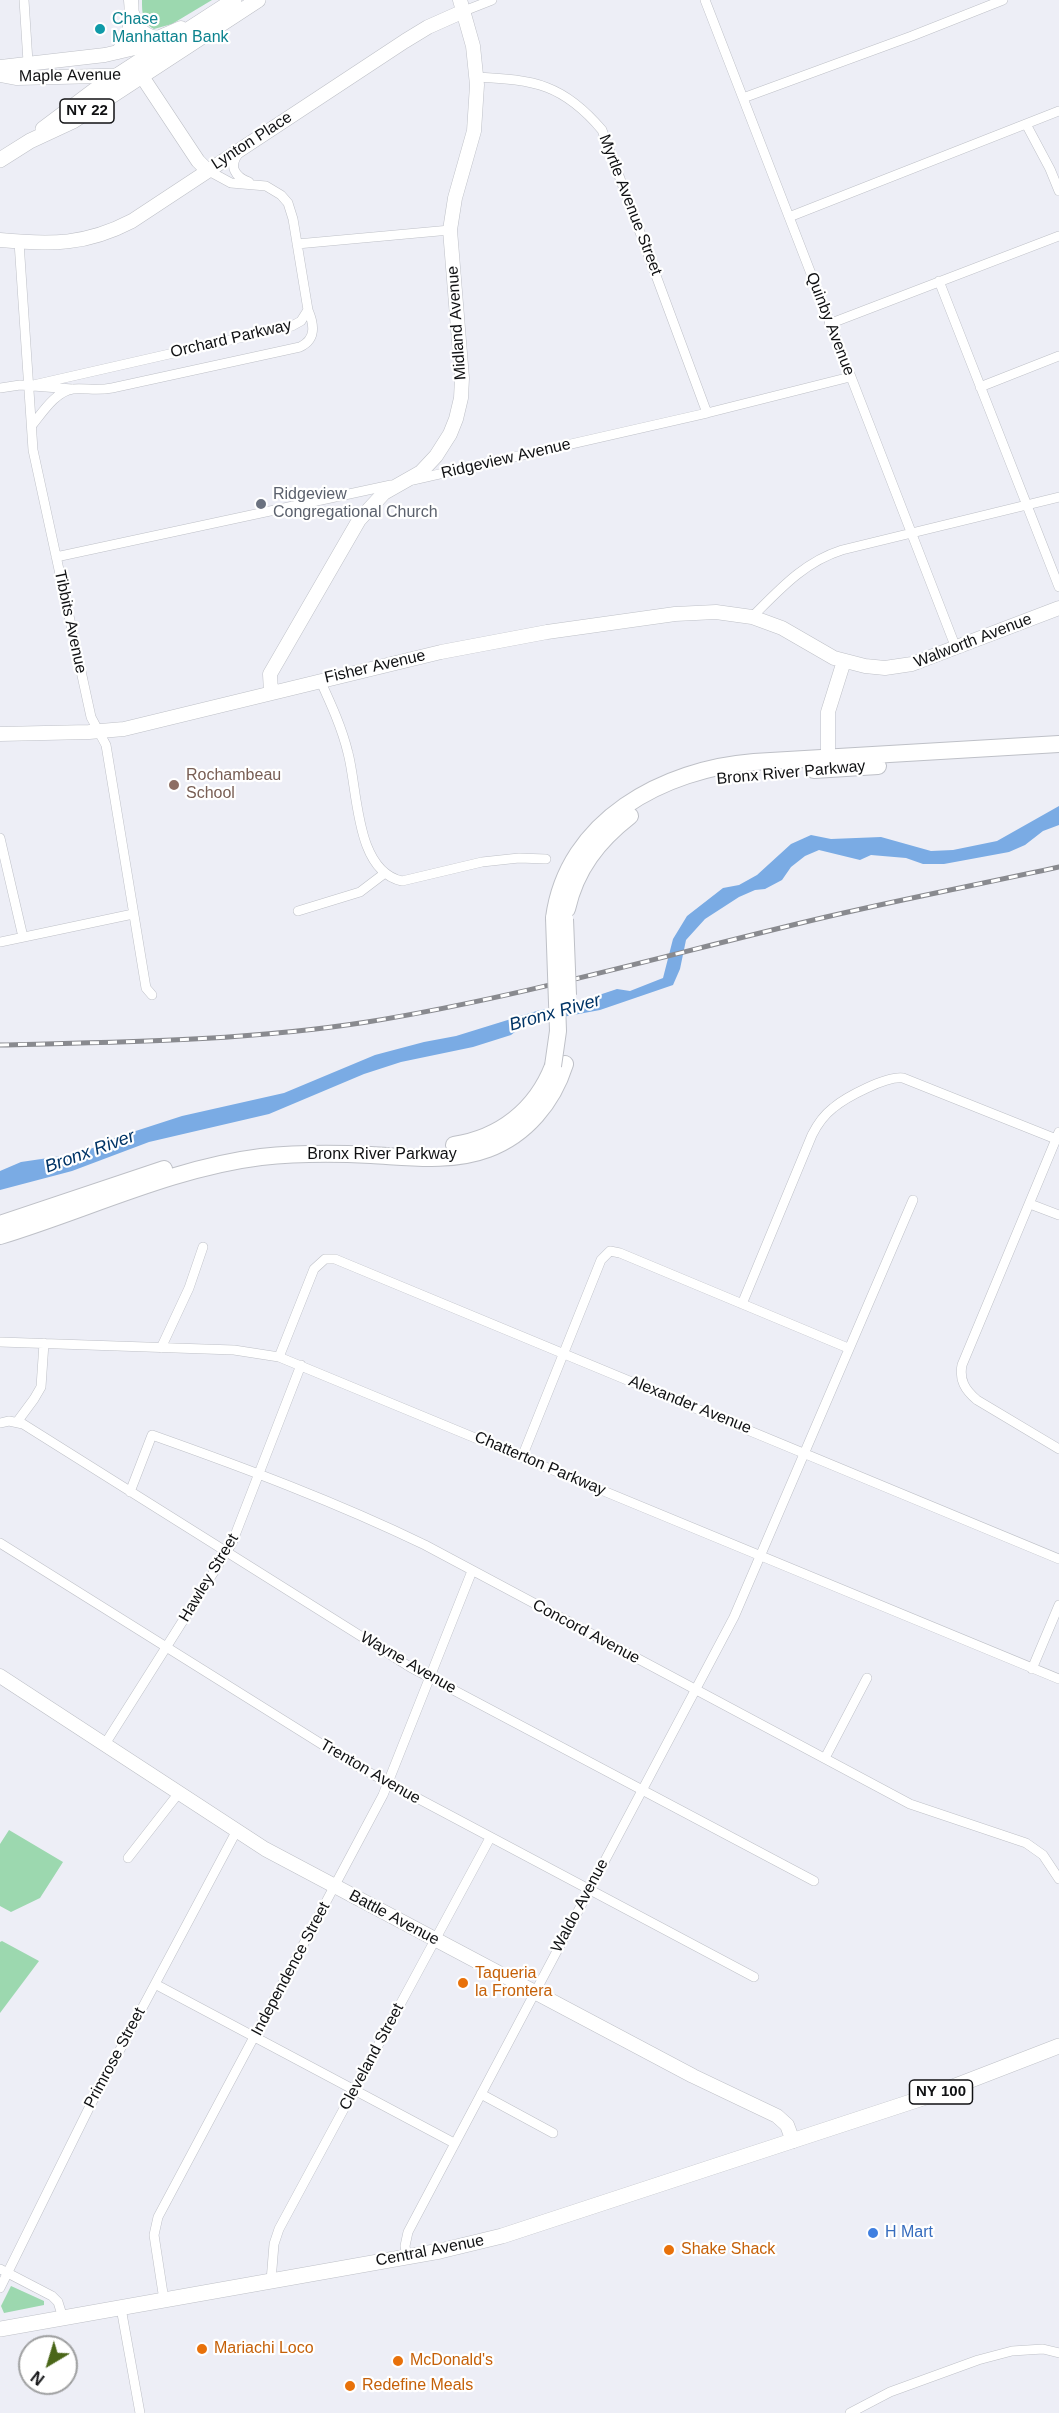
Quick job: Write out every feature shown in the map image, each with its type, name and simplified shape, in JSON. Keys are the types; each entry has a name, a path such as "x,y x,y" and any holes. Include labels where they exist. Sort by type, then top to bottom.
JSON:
{"highway":[{"name":"Bronx River Parkway","path":"0,1236 180,1176 238,1161 281,1155 324,1154 447,1157 482,1151 507,1140 535,1118 551,1095 559,1065 557,1048 562,883 579,851 609,819 646,793 686,774 720,765 1059,744"},
{"name":"Bronx River Parkway","path":"560,918 578,875 591,853 603,840 643,808 666,795 697,783 724,776 749,774 1059,755"},
{"name":"Bronx River Parkway","path":"0,1224 200,1157 235,1150 305,1143 437,1146 471,1142 495,1133 523,1113 559,1065"}],"main road":[{"name":"NY 22","path":"30,141 61,113 234,0"},
{"name":"NY 22","path":"0,160 30,141 73,121 258,0"},
{"name":"Central Avenue","path":"0,2329 407,2257 521,2231 978,2079 1059,2046"}],"street":[{"path":"24,0 28,63"},
{"name":"Lynton Place","path":"0,240 59,244 103,235 132,221 412,36 462,6 492,0"},
{"name":"Quinby Avenue","path":"705,0 956,648"},
{"path":"743,98 1003,0"},
{"name":"Midland Avenue","path":"271,693 270,674 352,531 384,493 421,472 436,456 450,434 461,398 462,378 450,230 455,198 474,131 477,77 473,46 462,6"},
{"path":"132,7 142,32 150,37 161,38"},
{"path":"118,52 129,36 132,7"},
{"name":"Maple Avenue","path":"2,69 28,63 135,48 213,14"},
{"name":"Maple Avenue","path":"2,69 16,78 141,75"},
{"path":"141,75 198,161 207,170 231,183 258,185"},
{"name":"Myrtle Avenue Street","path":"477,77 529,81 546,86 583,109 602,130 707,413"},
{"path":"789,217 1059,111"},
{"path":"1026,124 1059,191"},
{"path":"245,145 236,156 234,170 240,178 275,190 288,203 308,310"},
{"path":"297,244 450,230"},
{"path":"829,324 1059,236"},
{"name":"Tibbits Avenue","path":"19,242 33,450 91,717 106,745 146,988 152,995"},
{"path":"939,281 1059,587"},
{"name":"Orchard Parkway","path":"29,386 292,326 305,317 308,310"},
{"name":"Orchard Parkway","path":"29,386 95,391 300,346 306,344 312,337 312,322 308,310"},
{"path":"980,387 1059,356"},
{"name":"Ridgeview Avenue","path":"56,557 404,482 707,413 850,376"},
{"path":"0,388 15,385 29,386"},
{"path":"33,424 61,394 73,389"},
{"path":"752,616 798,572 815,561 843,549 1059,497"},
{"name":"Walworth Avenue","path":"752,616 771,623 844,661 875,667 903,666 1059,608"},
{"name":"Fisher Avenue","path":"0,734 99,732 124,729 441,652 547,632 687,612 752,616"},
{"path":"828,758 828,712 844,661"},
{"path":"321,680 349,754 364,837 372,858 386,873 402,880 491,861 519,858 546,859"},
{"path":"0,837 23,937"},
{"path":"298,911 360,892 386,873"},
{"path":"0,942 133,914"},
{"path":"742,1304 812,1135 821,1120 839,1104 881,1082 897,1077 909,1079 1058,1136 962,1365 961,1377 967,1390 977,1400 1059,1449"},
{"name":"Waldo Avenue","path":"407,2257 405,2246 408,2232 734,1617 913,1200"},
{"path":"1030,1203 1059,1215"},
{"path":"161,1348 189,1288 203,1247"},
{"path":"522,1457 563,1353 607,1252 620,1253 848,1348"},
{"name":"Alexander Avenue","path":"279,1357 312,1273 321,1261 330,1258 804,1451 1059,1559"},
{"name":"Chatterton Parkway","path":"0,1342 240,1351 279,1357 1059,1679"},
{"path":"0,1423 9,1420 17,1422 41,1386 44,1343"},
{"name":"Hawley Street","path":"105,1744 237,1533 301,1365"},
{"name":"Wayne Avenue","path":"17,1422 430,1678 814,1881"},
{"name":"Concord Avenue","path":"130,1492 152,1435 260,1473 383,1525 921,1809 1026,1843 1042,1855 1059,1879"},
{"name":"Trenton Avenue","path":"0,1543 166,1648 388,1783 754,1977"},
{"name":"Independence Street","path":"164,2300 154,2245 155,2226 388,1783 472,1571"},
{"path":"1032,1669 1059,1605"},
{"name":"Battle Avenue","path":"0,1676 236,1832 534,1993 693,2076 777,2116 788,2125 793,2141"},
{"path":"825,1758 867,1678"},
{"path":"128,1858 178,1794"},
{"name":"Primrose Street","path":"0,2288 4,2271 236,1832"},
{"name":"Cleveland Street","path":"271,2281 274,2244 279,2229 490,1838"},
{"path":"155,1984 454,2143"},
{"path":"481,2094 553,2133"},
{"path":"4,2271 55,2298 63,2318"},
{"path":"121,2308 140,2413"},
{"path":"850,2413 890,2392 978,2360 1012,2351 1043,2349 1059,2353"}],"green space":[{"path":"142,0 212,0 172,24 154,29 145,20"},
{"path":"9,1830 63,1862 40,1898 11,1912 0,1906 0,1844"},
{"path":"0,1942 39,1961 0,2013"},
{"path":"11,2286 44,2301 44,2305 4,2313 1,2306"}],"water":[{"name":"Bronx River","path":"1059,806 1059,825 1043,831 1025,845 1009,852 944,864 923,864 906,858 871,855 860,860 819,850 805,856 791,867 782,880 765,889 755,890 739,897 705,919 686,940 680,969 673,985 600,1010 525,1024 511,1035 473,1047 401,1062 364,1074 269,1114 149,1142 72,1171 0,1190 0,1171 21,1162 82,1153 114,1138 182,1116 284,1093 375,1055 456,1036 540,1010 581,1005 592,1001 599,995 617,989 630,991 663,978 673,939 687,916 723,888 739,885 757,875 791,844 811,835 831,839 881,837 931,851 953,850 997,841"}],"railway":[{"path":"0,1045 230,1037 367,1022 483,1000 826,917 1059,867"}],"place":[{"name":"Chase Manhattan Bank","path":"100,29"},
{"name":"Ridgeview Congregational Church","path":"261,504"},
{"name":"Rochambeau School","path":"174,785"},
{"name":"Taqueria la Frontera","path":"463,1983"},
{"name":"H Mart","path":"873,2233"},
{"name":"Shake Shack","path":"669,2250"},
{"name":"Mariachi Loco","path":"202,2349"},
{"name":"McDonald's","path":"398,2361"},
{"name":"Redefine Meals","path":"350,2386"}]}
